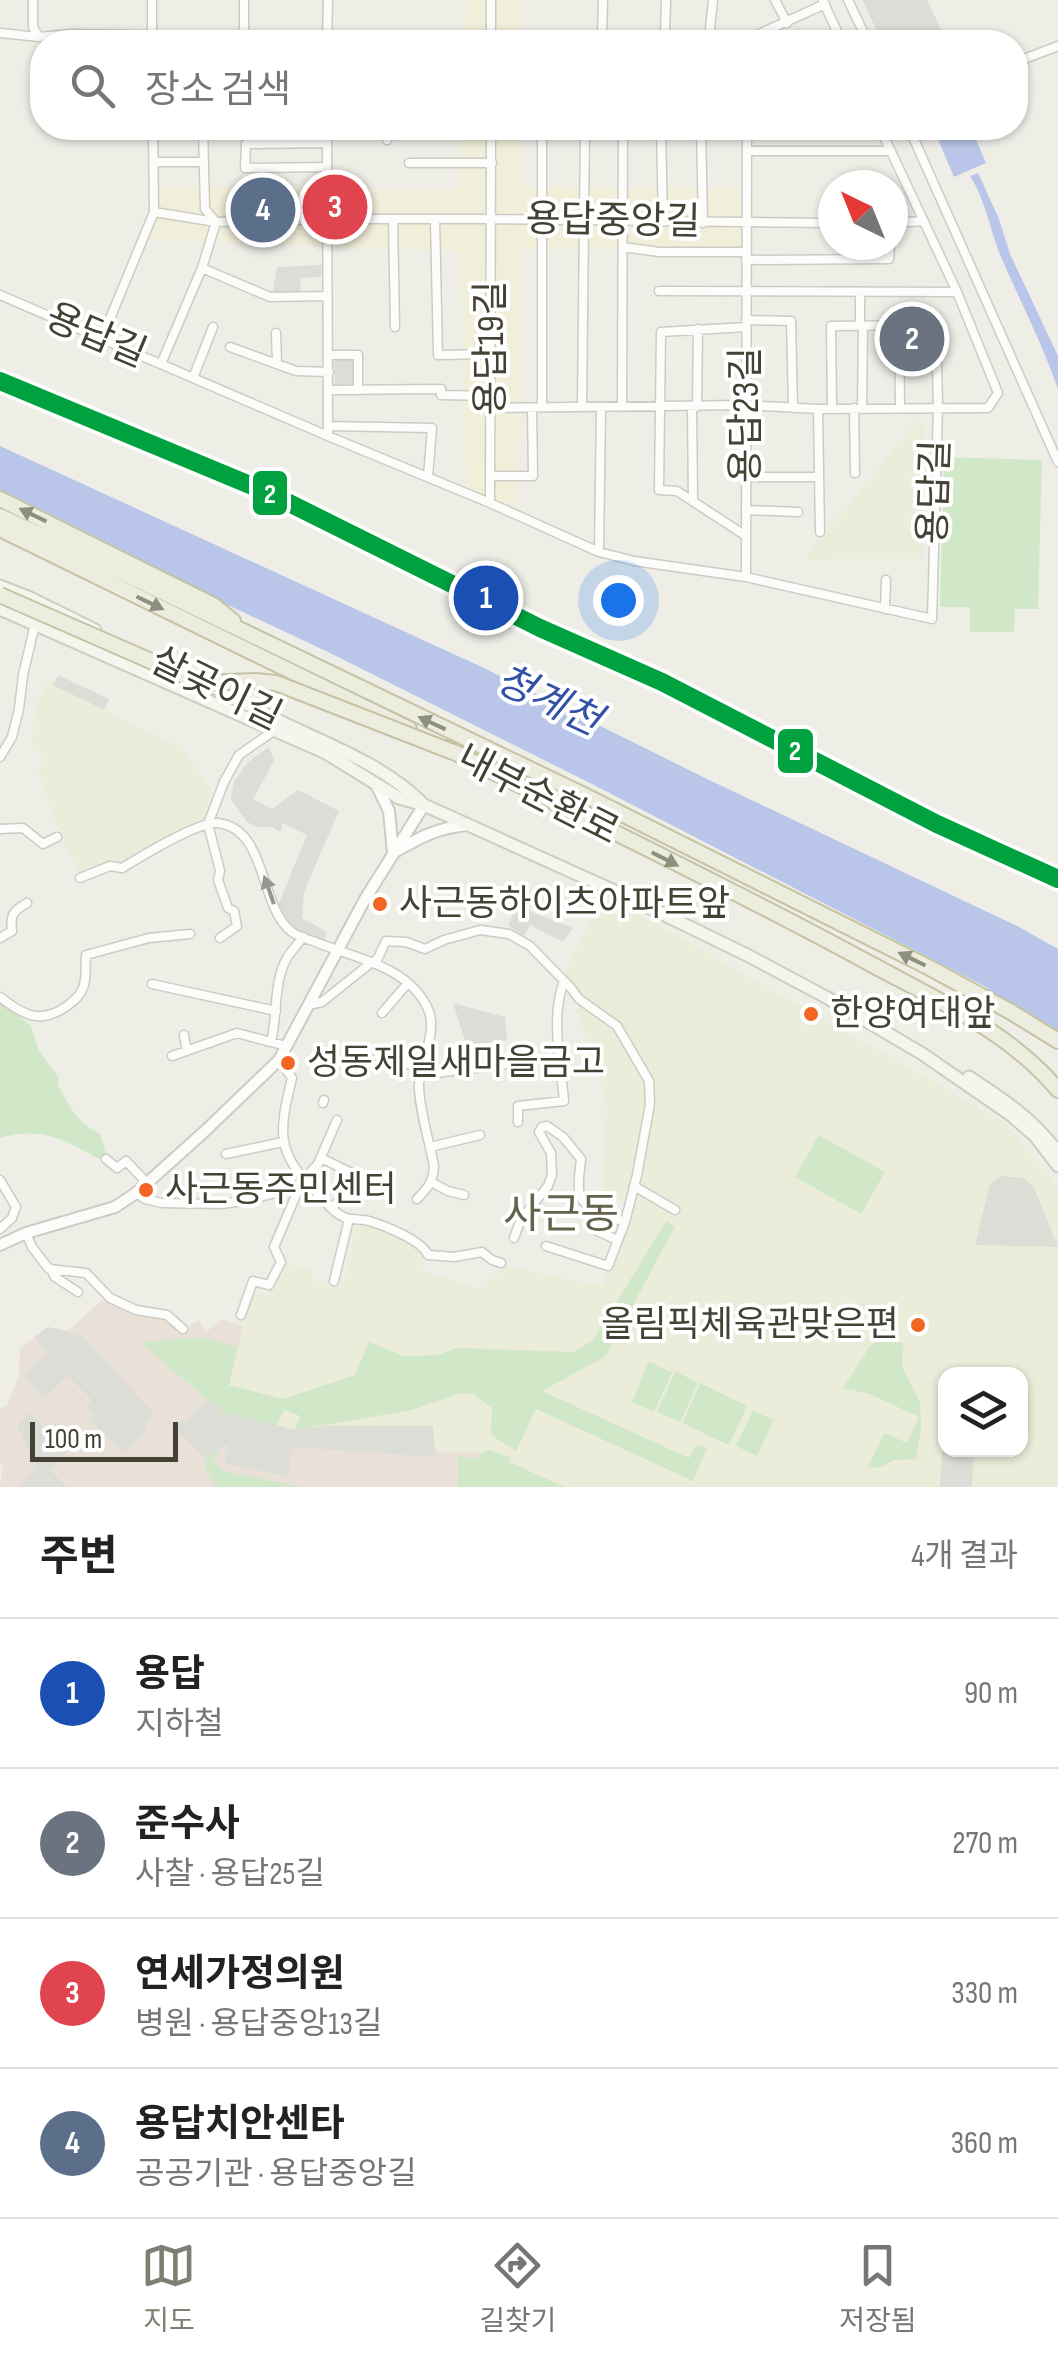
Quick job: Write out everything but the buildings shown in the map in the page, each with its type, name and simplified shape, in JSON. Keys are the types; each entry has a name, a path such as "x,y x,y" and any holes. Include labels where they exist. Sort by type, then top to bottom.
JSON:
{"highway":[{"path":"0,499 214,605 252,637"},
{"name":"내부순환로","path":"0,516 586,796 930,968 1058,1041"},
{"name":"내부순환로","path":"0,528 830,942 1004,1040 1058,1090"},
{"path":"0,595 201,683 276,683 453,752"}],"main road":[{"name":"살곶이길","path":"0,586 330,744 404,786 424,805"},
{"name":"살곶이길","path":"0,609 276,730 326,754 399,798 424,805 630,898 800,983 921,1053 1011,1115 1035,1136 1058,1166"},
{"path":"35,624 46,616 69,617"},
{"path":"133,666 144,660 140,652"},
{"name":"살곶이길","path":"800,983 824,991 890,1028 1016,1108 1058,1152"}],"street":[{"path":"33,0 36,30"},
{"path":"152,0 152,30"},
{"path":"242,30 244,0"},
{"path":"327,30 328,0"},
{"path":"491,0 491,30"},
{"path":"602,30 603,0"},
{"path":"662,30 666,0"},
{"path":"710,30 713,0"},
{"path":"775,0 786,23"},
{"path":"848,0 862,30"},
{"path":"771,30 824,2 837,30"},
{"path":"0,33 30,36"},
{"path":"1028,57 1058,46"},
{"path":"102,338 154,212 153,140"},
{"path":"162,364 202,268 216,222 205,209 203,140"},
{"path":"327,140 328,431 432,428 428,478"},
{"name":"용답19길","path":"490,502 492,140"},
{"path":"542,140 542,408"},
{"path":"582,407 585,140"},
{"path":"622,407 623,140"},
{"path":"662,140 663,222"},
{"path":"701,140 703,223"},
{"name":"용답23길","path":"746,140 746,577"},
{"name":"용답길","path":"0,295 328,431 599,552 634,561 746,577 932,620 938,408 988,408 998,393 886,140"},
{"path":"914,140 1058,462"},
{"path":"327,143 246,144 246,168 327,166"},
{"path":"746,151 891,152"},
{"path":"154,162 204,162"},
{"path":"409,163 492,163"},
{"name":"용답중앙길","path":"154,212 216,222 490,219 818,223"},
{"path":"393,220 395,327"},
{"path":"435,220 438,355 492,354"},
{"path":"908,222 923,221"},
{"path":"624,247 659,252 818,258"},
{"path":"202,268 270,296 327,296"},
{"name":"용답23길","path":"659,291 746,291"},
{"path":"746,291 956,292"},
{"path":"856,473 860,292"},
{"name":"용답23길","path":"746,324 792,321 793,407"},
{"path":"746,324 661,332 658,407 659,490 677,491 746,536"},
{"path":"492,408 746,405 818,409 938,408 936,324 831,326 832,408"},
{"path":"898,325 900,408"},
{"name":"용답길","path":"193,378 213,327"},
{"path":"693,502 698,329"},
{"path":"276,333 277,364"},
{"path":"230,347 296,371 329,372"},
{"path":"329,355 358,355 358,390"},
{"path":"329,390 441,389 441,395 492,396"},
{"path":"599,552 601,407"},
{"name":"용답19길","path":"490,476 533,476 532,408"},
{"path":"818,409 820,532"},
{"path":"746,477 818,477"},
{"name":"용답23길","path":"746,510 798,512"},
{"name":"용답길","path":"885,609 886,580"},
{"path":"0,757 12,737 35,624"},
{"path":"220,938 237,926 218,880 220,872 208,824 224,782 240,755 276,730"},
{"path":"376,784 388,811 393,854"},
{"path":"0,1245 26,1233 115,1208 205,1131 279,1060 337,951 424,805"},
{"path":"80,878 110,866 122,868 155,847 208,824 221,823 239,832 257,858 272,902 293,934 372,962 408,982 431,1013 419,1089 434,1166 431,1182 417,1199"},
{"path":"393,854 428,832 469,825"},
{"path":"0,829 23,828 42,844 57,837"},
{"path":"0,938 12,931 13,911 27,903"},
{"path":"308,1006 322,1002 377,960 386,941 406,942 425,950 480,930 509,934 530,946 592,1010 617,1026 649,1081 650,1104 625,1222 608,1266 546,1246"},
{"path":"0,997 30,1016 48,1017 81,994 86,955 150,938 190,934"},
{"path":"272,1041 285,961 303,938"},
{"path":"382,1013 408,982"},
{"path":"152,984 276,1011"},
{"path":"518,1122 518,1106 564,1100 557,1028 558,1004 568,984"},
{"path":"172,1056 237,1033 286,1046"},
{"path":"184,1035 187,1050"},
{"path":"378,1056 421,1072 530,1061"},
{"path":"279,1060 292,1078 281,1130 283,1142 302,1181 338,1214 385,1227 424,1245 428,1255 454,1258 482,1252 501,1263"},
{"path":"136,1192 162,1202 222,1204 294,1188 321,1158 336,1120"},
{"path":"514,1238 521,1219 548,1186 552,1175 551,1153 539,1132 548,1126 581,1159 579,1193 585,1202 609,1218 625,1222"},
{"path":"430,1147 480,1134"},
{"path":"226,1154 283,1142"},
{"path":"321,1158 364,1179"},
{"path":"106,1159 118,1168 126,1161 146,1183"},
{"path":"0,1180 16,1207 12,1218 0,1228"},
{"path":"241,1315 253,1281 269,1284 281,1262 274,1247 302,1181"},
{"path":"431,1182 464,1195"},
{"path":"634,1186 675,1210"},
{"path":"330,1206 357,1190"},
{"path":"334,1281 349,1219"},
{"path":"590,1227 617,1240"},
{"path":"26,1233 54,1277 78,1292"},
{"path":"51,1269 86,1273 110,1298 136,1310 167,1315 183,1329"}],"shaded area":[{"path":"467,0 519,0 519,30 466,30"},
{"path":"862,0 927,0 941,30 876,30"},
{"path":"461,140 520,140 521,187 739,188 742,249 520,249 517,512 467,488 460,251 148,239 159,188 459,190"},
{"path":"322,265 321,277 300,278 301,294 272,295 277,267"},
{"path":"353,359 354,384 335,385 334,360"},
{"path":"916,422 924,423 923,558 807,560 806,557"},
{"path":"58,675 109,699 104,710 53,685"},
{"path":"47,682 180,747 210,787 203,822 159,841 120,865 81,874 60,838 61,829 50,808 38,770 43,756 32,749 34,712"},
{"path":"269,747 274,761 253,799 272,809 298,790 339,811 304,892 302,918 327,932 321,945 290,930 278,905 307,835 283,823 280,832 272,827 257,827 247,822 231,800 234,781 248,762"},
{"path":"605,895 1006,1123 1058,1187 1058,1487 472,1487 417,1452 223,1413 254,1293 268,1296 286,1263 311,1270 314,1280 344,1286 354,1229 364,1224 423,1248 422,1270 479,1289 506,1266 602,1286 628,1223 635,1190 623,1199 603,1197 607,1103 577,1010 579,999 563,973"},
{"path":"517,906 573,928 563,942 530,925 524,937 508,925"},
{"path":"453,1003 505,1017 507,1040 467,1046"},
{"path":"1001,1176 1023,1178 1033,1185 1058,1247 975,1245 990,1184"},
{"path":"102,1300 130,1314 160,1316 181,1333 198,1320 207,1331 223,1319 243,1326 223,1412 295,1430 326,1426 400,1446 481,1452 473,1487 0,1487 0,1408 7,1406 19,1376 20,1348 48,1327 68,1331"},
{"path":"48,1327 82,1336 154,1413 145,1426 148,1430 123,1453 90,1419 94,1415 86,1407 92,1400 68,1376 45,1398 24,1375 48,1353 34,1337"},
{"path":"206,1402 223,1413 295,1430 326,1426 433,1426 436,1457 292,1447 288,1476 225,1464 229,1444 206,1459 167,1422 186,1421"},
{"path":"30,1413 68,1451 50,1470 67,1487 20,1487 37,1467 17,1426"},
{"path":"942,1457 974,1457 972,1487 940,1487"}],"green space":[{"path":"944,457 1042,460 1038,609 1015,609 1014,632 970,632 970,607 940,607"},
{"path":"0,1001 31,1026 39,1051 59,1078 66,1100 80,1119 100,1134 107,1157 99,1159 52,1136 28,1133 0,1138"},
{"path":"819,1135 885,1172 861,1214 795,1177"},
{"path":"666,1221 675,1226 606,1356 542,1391 689,1458 697,1445 707,1448 693,1481 536,1409 516,1451 491,1435 492,1408 473,1394 461,1393 412,1410 295,1430 300,1416 284,1410 277,1426 223,1413 141,1343 199,1337 237,1347 229,1385 283,1399 355,1375 369,1342 404,1356 437,1355 456,1348 574,1352 594,1339"},
{"path":"877,1341 904,1343 902,1362 920,1402 921,1428 916,1459 894,1460 868,1468 884,1433 907,1443 919,1417 870,1394 843,1388"},
{"path":"649,1361 672,1373 654,1412 632,1402"},
{"path":"675,1371 698,1383 680,1422 657,1412"},
{"path":"700,1383 747,1406 729,1445 683,1423"},
{"path":"753,1411 774,1420 757,1456 736,1446"},
{"path":"215,1450 219,1452 213,1459 222,1471 304,1487 216,1487 205,1467 206,1459"},
{"path":"489,1450 565,1487 457,1487 457,1457 478,1458"}],"water":[{"path":"938,140 976,140 986,163 954,177"},
{"path":"978,173 1010,254 1058,356 1058,389 970,176"},
{"name":"청계천","path":"0,446 484,668 1058,949 1058,1049 986,987 328,652 0,498"}],"pier":[{"path":"0,504 64,524 980,984 977,988 326,657"}],"transit line":[{"name":"2","path":"0,381 269,493 540,628 662,682 937,824 1058,879"}],"place":[{"name":"연세가정의원","path":"335,207"},
{"name":"용답치안센타","path":"263,210"},
{"name":"준수사","path":"912,339"},
{"name":"용답","path":"486,598"},
{"name":"사근동하이츠아파트앞","path":"380,904"},
{"name":"한양여대앞","path":"811,1014"},
{"name":"성동제일새마을금고","path":"288,1063"},
{"name":"사근동주민센터","path":"146,1190"},
{"name":"올림픽체육관맞은편","path":"918,1325"}],"district":[{"name":"사근동","path":"561,1215"}]}
